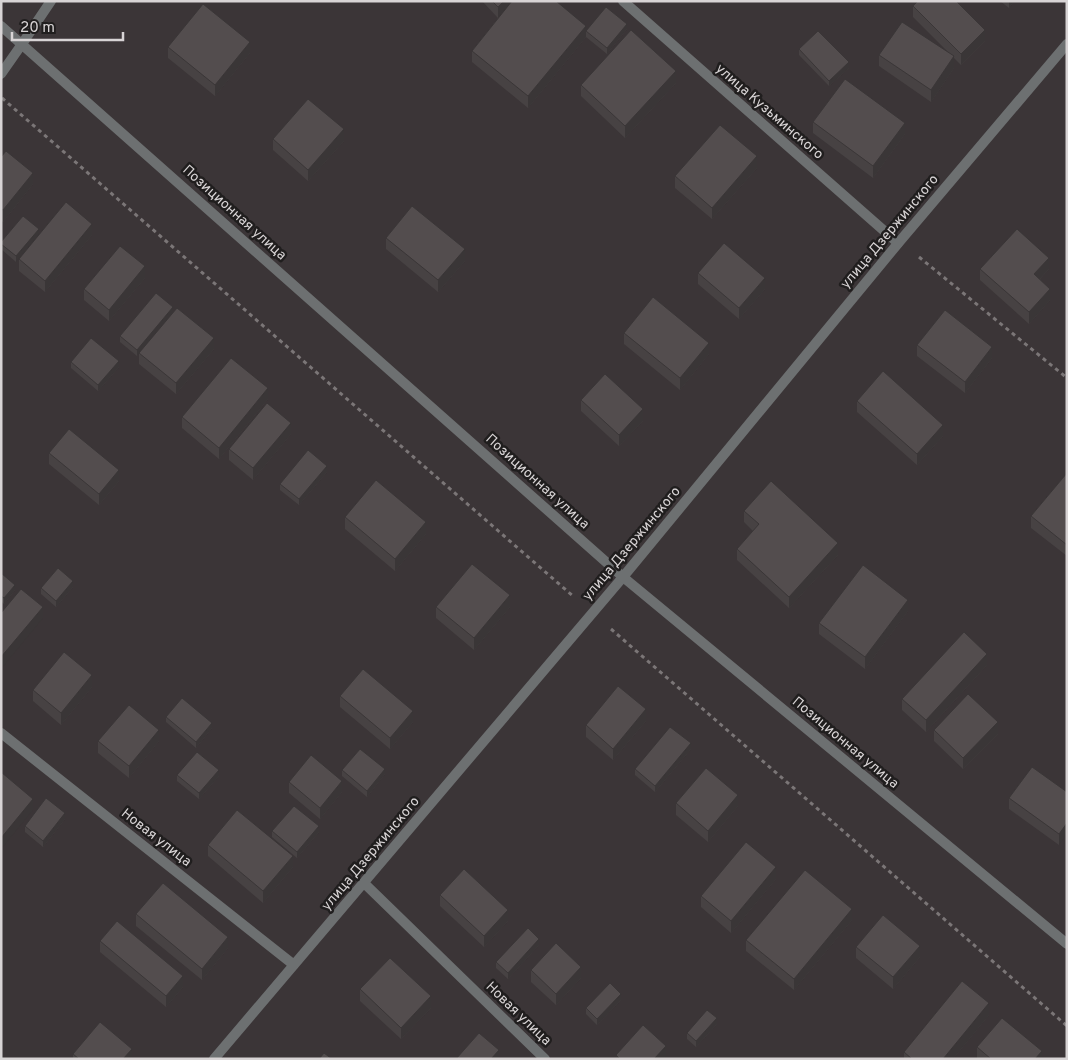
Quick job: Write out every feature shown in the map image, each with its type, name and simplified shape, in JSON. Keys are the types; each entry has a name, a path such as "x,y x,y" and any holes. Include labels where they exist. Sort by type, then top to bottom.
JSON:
{"street":[{"path":"1,74 51,1"},
{"name":"улица Кузьминского","path":"623,1 899,242"},
{"name":"Позиционная улица","path":"1,26 623,577 1067,944"},
{"name":"улица Дзержинского","path":"214,1059 365,884 593,613 899,242 1067,44"},
{"name":"Новая улица","path":"1,733 294,965"},
{"name":"Новая улица","path":"365,884 545,1059"}],"path":[{"path":"1,97 1067,1026"},
{"path":"899,242 1067,378"}],"building":[{"path":"492,1 504,1 498,7"},
{"path":"512,1 556,1 586,26 528,96 472,51"},
{"path":"918,1 956,1 985,30 961,54 913,6"},
{"path":"203,4 250,42 215,85 168,47"},
{"path":"606,7 627,24 607,48 586,31"},
{"path":"902,22 954,56 931,90 879,55"},
{"path":"631,30 676,71 625,126 581,85"},
{"path":"818,31 849,62 829,81 799,49"},
{"path":"845,79 905,123 873,166 813,122"},
{"path":"308,99 344,129 308,170 273,139"},
{"path":"720,125 757,156 712,208 675,176"},
{"path":"6,151 33,173 3,210 1,209 1,157"},
{"path":"66,202 92,224 45,281 19,259"},
{"path":"412,206 465,249 438,280 386,238"},
{"path":"23,216 39,229 16,256 1,242"},
{"path":"1017,229 1049,258 1034,274 1050,289 1029,312 980,269"},
{"path":"724,243 765,278 739,308 698,273"},
{"path":"120,246 145,266 109,310 84,289"},
{"path":"156,293 173,307 137,350 120,336"},
{"path":"653,297 709,343 680,378 624,333"},
{"path":"177,308 214,338 176,383 139,353"},
{"path":"945,310 992,347 965,382 917,345"},
{"path":"91,338 119,361 98,385 71,362"},
{"path":"231,358 268,388 219,448 182,417"},
{"path":"883,371 943,425 917,454 857,401"},
{"path":"605,374 643,409 619,435 581,400"},
{"path":"267,403 291,423 253,468 229,449"},
{"path":"69,429 119,470 99,494 49,453"},
{"path":"308,450 327,466 299,499 280,484"},
{"path":"1067,473 1067,545 1031,516"},
{"path":"376,480 426,522 395,559 345,517"},
{"path":"771,481 838,543 789,597 737,549 759,524 744,511"},
{"path":"472,564 510,595 474,638 436,607"},
{"path":"863,565 908,600 865,657 819,623"},
{"path":"58,568 73,581 56,601 41,588"},
{"path":"1,573 15,585 4,598 1,596"},
{"path":"21,589 43,607 1,657 1,613"},
{"path":"964,632 987,654 926,720 902,699"},
{"path":"64,652 92,675 61,713 33,690"},
{"path":"363,669 413,711 390,738 340,696"},
{"path":"618,686 646,709 613,749 586,725"},
{"path":"968,694 998,722 963,758 934,730"},
{"path":"182,698 212,723 196,742 166,717"},
{"path":"129,705 159,730 129,766 98,741"},
{"path":"670,727 691,743 655,786 635,769"},
{"path":"360,749 385,769 367,791 342,770"},
{"path":"197,752 219,770 199,793 177,775"},
{"path":"311,755 342,781 320,808 289,782"},
{"path":"1032,767 1067,792 1067,823 1059,834 1009,798"},
{"path":"706,768 738,795 708,831 676,803"},
{"path":"1,772 33,799 1,838"},
{"path":"46,798 65,813 43,841 25,826"},
{"path":"294,806 319,826 297,852 272,831"},
{"path":"237,810 293,856 263,891 208,845"},
{"path":"746,842 776,867 731,921 701,896"},
{"path":"464,869 508,910 484,936 440,895"},
{"path":"805,870 852,909 794,979 746,940"},
{"path":"163,883 228,937 202,969 136,914"},
{"path":"883,915 920,946 893,977 856,947"},
{"path":"117,921 183,976 166,996 100,941"},
{"path":"528,928 539,939 508,973 496,962"},
{"path":"556,943 581,967 556,994 531,970"},
{"path":"390,958 431,996 401,1028 360,989"},
{"path":"962,981 989,1003 943,1059 912,1059 904,1052"},
{"path":"610,983 621,994 597,1019 586,1008"},
{"path":"707,1010 717,1018 696,1041 687,1033"},
{"path":"1002,1018 1042,1051 1035,1059 991,1059 977,1047"},
{"path":"100,1022 132,1049 123,1059 79,1059 73,1054"},
{"path":"643,1025 666,1046 654,1059 620,1059 616,1055"},
{"path":"479,1033 499,1050 491,1059 456,1059"},
{"path":"324,1053 332,1059 319,1059"}]}
